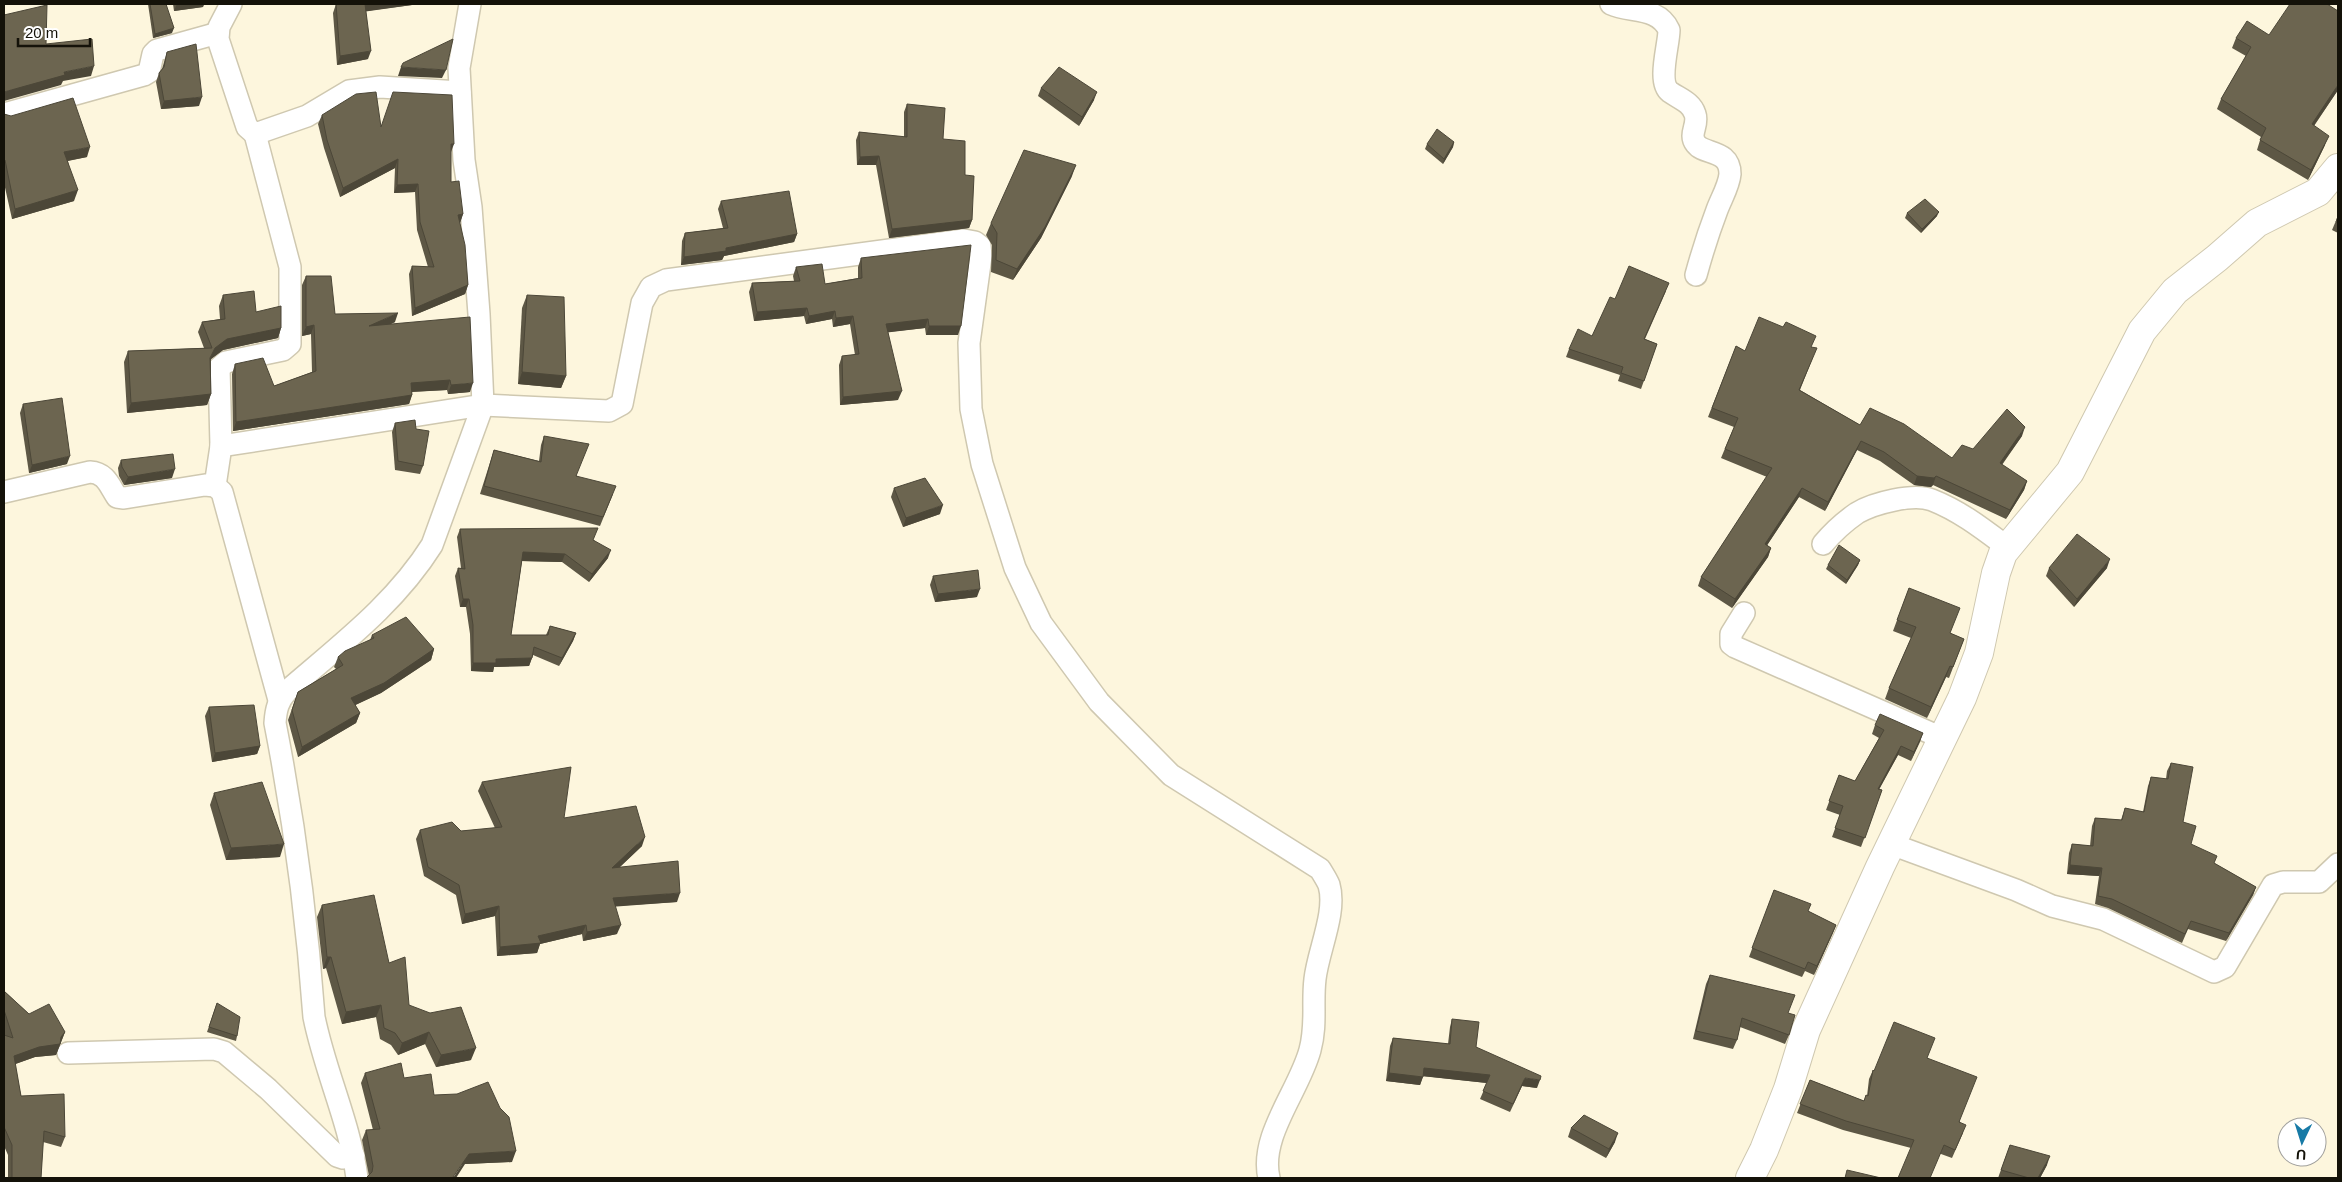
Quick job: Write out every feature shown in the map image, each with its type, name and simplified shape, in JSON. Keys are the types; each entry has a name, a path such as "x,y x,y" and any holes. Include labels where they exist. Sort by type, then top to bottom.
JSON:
{"street":[{"path":"215,486 221,446 218,374 222,364 283,350 290,344 290,267 259,157 255,134 247,127 219,45 218,33 231,4"},
{"path":"279,700 400,591 421,564 432,545 483,405 479,314 459,68 470,4"},
{"path":"1611,4 1648,12 1667,24 1669,30 1664,72 1666,86 1669,92 1685,101 1695,113 1693,138 1695,143 1717,153 1728,165 1730,172 1729,182 1712,224 1696,275"},
{"path":"4,114 144,75 150,69 155,52 218,33"},
{"path":"255,134 307,116 349,91 380,87 460,92"},
{"path":"1750,1178 1764,1150 1788,1089 1806,1030 1891,844 1962,698 1979,653 1996,573 2007,547 2070,472 2142,331 2175,291 2257,223 2318,192 2338,168"},
{"path":"221,446 483,405 609,411 622,404 642,303 651,287 666,280 964,240 975,242 980,246 981,256 969,343 971,409 982,464 1015,568 1041,623 1099,702 1171,775 1320,869 1329,886 1330,908 1316,974 1316,1018 1310,1050 1299,1080 1270,1140 1267,1168 1269,1178"},
{"path":"4,492 90,472 98,473 105,477 117,497 124,498 205,484 215,486 222,492 279,700 275,723 292,809 314,1017 354,1156 357,1178"},
{"path":"1823,544 1838,527 1858,512 1880,504 1907,498 1930,499 1969,518 2007,547"},
{"path":"1744,613 1731,634 1731,644 1735,647 1942,738"},
{"path":"1891,844 2016,890 2052,906 2103,919 2214,972 2225,967 2273,885 2283,882 2319,882 2338,864"},
{"path":"68,1053 214,1049 224,1052 276,1096 337,1156 343,1158 354,1156"}],"building":[{"path":"150,4 166,4 174,28 155,34"},
{"path":"336,4 365,4 371,51 340,56"},
{"path":"2290,4 2327,4 2338,11 2338,85 2312,124 2329,136 2311,170 2260,140 2266,128 2221,99 2251,47 2236,38 2247,21 2269,35"},
{"path":"47,5 46,44 92,39 94,66 64,72 65,75 4,92 4,15"},
{"path":"453,39 446,70 401,67 403,63"},
{"path":"196,44 202,97 164,101 159,73 164,67 167,52"},
{"path":"1059,67 1097,92 1082,117 1041,88"},
{"path":"376,92 381,127 393,92 452,95 454,144 451,144 451,182 459,181 463,214 458,215 465,245 468,285 415,308 412,266 434,267 420,222 418,184 397,185 398,159 343,188 327,140 322,115 356,94"},
{"path":"73,98 90,147 64,152 78,190 15,209 4,160 4,114 11,116"},
{"path":"907,104 945,108 943,139 965,141 965,175 974,176 972,220 892,229 879,156 860,157 859,132 907,137"},
{"path":"1437,129 1454,142 1444,159 1427,144"},
{"path":"1024,150 1076,165 1045,227 1017,269 996,260 997,233 991,223"},
{"path":"789,191 797,234 726,248 726,251 684,257 685,233 728,228 721,201"},
{"path":"1925,199 1939,212 1922,229 1907,213"},
{"path":"971,245 961,326 929,326 928,319 886,324 902,391 843,397 842,356 859,354 853,316 836,318 835,311 809,316 807,308 757,312 752,283 800,281 796,267 822,264 825,284 862,278 861,258"},
{"path":"1629,266 1669,283 1644,339 1657,344 1644,381 1621,373 1623,367 1569,349 1578,329 1592,336 1610,297 1615,299"},
{"path":"306,276 331,276 335,314 398,313 369,326 470,317 473,383 451,385 450,380 411,383 412,395 236,422 235,364 263,358 274,386 316,371 314,325 306,327"},
{"path":"254,291 256,312 281,306 281,328 227,339 215,348 210,358 211,394 131,403 128,351 212,348 202,322 225,319 223,295"},
{"path":"527,295 564,297 566,376 522,372"},
{"path":"1759,317 1783,327 1786,322 1816,336 1811,347 1817,348 1799,390 1860,425 1870,408 1904,424 1952,458 1962,445 1973,449 2007,409 2025,427 2000,463 2027,481 2010,510 1936,476 1934,478 1917,476 1884,452 1861,441 1828,502 1802,488 1765,544 1771,548 1735,599 1701,577 1772,468 1725,449 1738,418 1712,408 1736,346 1745,351"},
{"path":"62,398 70,456 32,465 23,404"},
{"path":"415,420 416,429 429,431 423,466 398,461 395,423"},
{"path":"544,436 589,444 576,476 616,486 603,517 484,486 494,450 541,462"},
{"path":"173,454 175,469 128,477 122,467 121,460"},
{"path":"925,478 943,505 906,518 894,488"},
{"path":"598,528 593,540 611,550 592,574 565,554 523,552 511,635 548,635 550,626 576,633 562,658 534,647 532,658 496,659 496,663 473,663 473,625 469,599 463,599 458,568 465,569 460,529"},
{"path":"2077,534 2110,559 2077,599 2049,568"},
{"path":"1839,545 1860,560 1847,580 1828,565"},
{"path":"978,570 980,589 938,594 933,576"},
{"path":"1909,588 1960,608 1950,633 1964,639 1953,667 1950,666 1931,707 1889,688 1916,627 1897,620"},
{"path":"406,617 434,649 384,683 351,698 360,713 302,747 292,710 298,692 343,665 338,657 345,651 374,638 372,635"},
{"path":"254,705 260,746 215,753 209,707"},
{"path":"1880,714 1923,733 1914,752 1901,746 1878,789 1882,790 1865,838 1835,828 1843,806 1829,801 1839,775 1855,781 1884,730 1875,725"},
{"path":"2171,763 2193,767 2183,822 2196,826 2191,844 2217,856 2214,863 2256,887 2229,933 2191,921 2185,934 2112,899 2098,896 2102,868 2070,865 2072,844 2093,846 2095,818 2122,820 2125,808 2144,812 2151,777 2168,779"},
{"path":"571,767 564,818 636,806 645,837 612,868 678,861 680,893 613,898 621,925 587,932 586,925 538,936 541,943 500,947 499,906 465,914 459,885 428,867 420,830 452,822 461,831 502,827 482,782"},
{"path":"262,782 284,844 231,848 214,793"},
{"path":"1774,890 1811,904 1808,911 1836,925 1817,966 1808,962 1805,969 1752,948"},
{"path":"374,895 389,963 405,957 409,1005 430,1013 461,1007 476,1048 441,1055 429,1032 402,1043 395,1033 384,1028 381,1005 346,1012 331,957 327,957 322,905"},
{"path":"1710,975 1795,995 1788,1013 1795,1015 1789,1035 1742,1018 1737,1040 1696,1031"},
{"path":"4,991 29,1014 49,1004 65,1032 61,1037 60,1044 39,1047 14,1056 21,1096 64,1094 65,1137 44,1131 41,1178 12,1178 12,1145 4,1127 4,1035 13,1038 4,1010"},
{"path":"217,1003 240,1017 237,1036 209,1027"},
{"path":"1452,1019 1479,1022 1476,1047 1541,1076 1540,1080 1525,1078 1513,1104 1483,1091 1490,1075 1424,1068 1423,1077 1389,1073 1393,1038 1450,1044"},
{"path":"1894,1022 1935,1038 1927,1058 1977,1077 1959,1122 1966,1125 1955,1150 1944,1145 1930,1178 1898,1178 1914,1140 1846,1121 1800,1104 1810,1080 1864,1101 1866,1095 1868,1096 1873,1070"},
{"path":"401,1063 404,1078 431,1074 434,1095 457,1094 488,1082 500,1108 509,1117 516,1151 469,1154 453,1177 455,1178 366,1178 372,1172 373,1166 366,1130 380,1129 365,1073"},
{"path":"1584,1115 1618,1133 1609,1149 1571,1128"},
{"path":"2010,1145 2050,1156 2038,1178 2029,1178 2001,1170"},
{"path":"1847,1170 1881,1178 1845,1178"}]}
